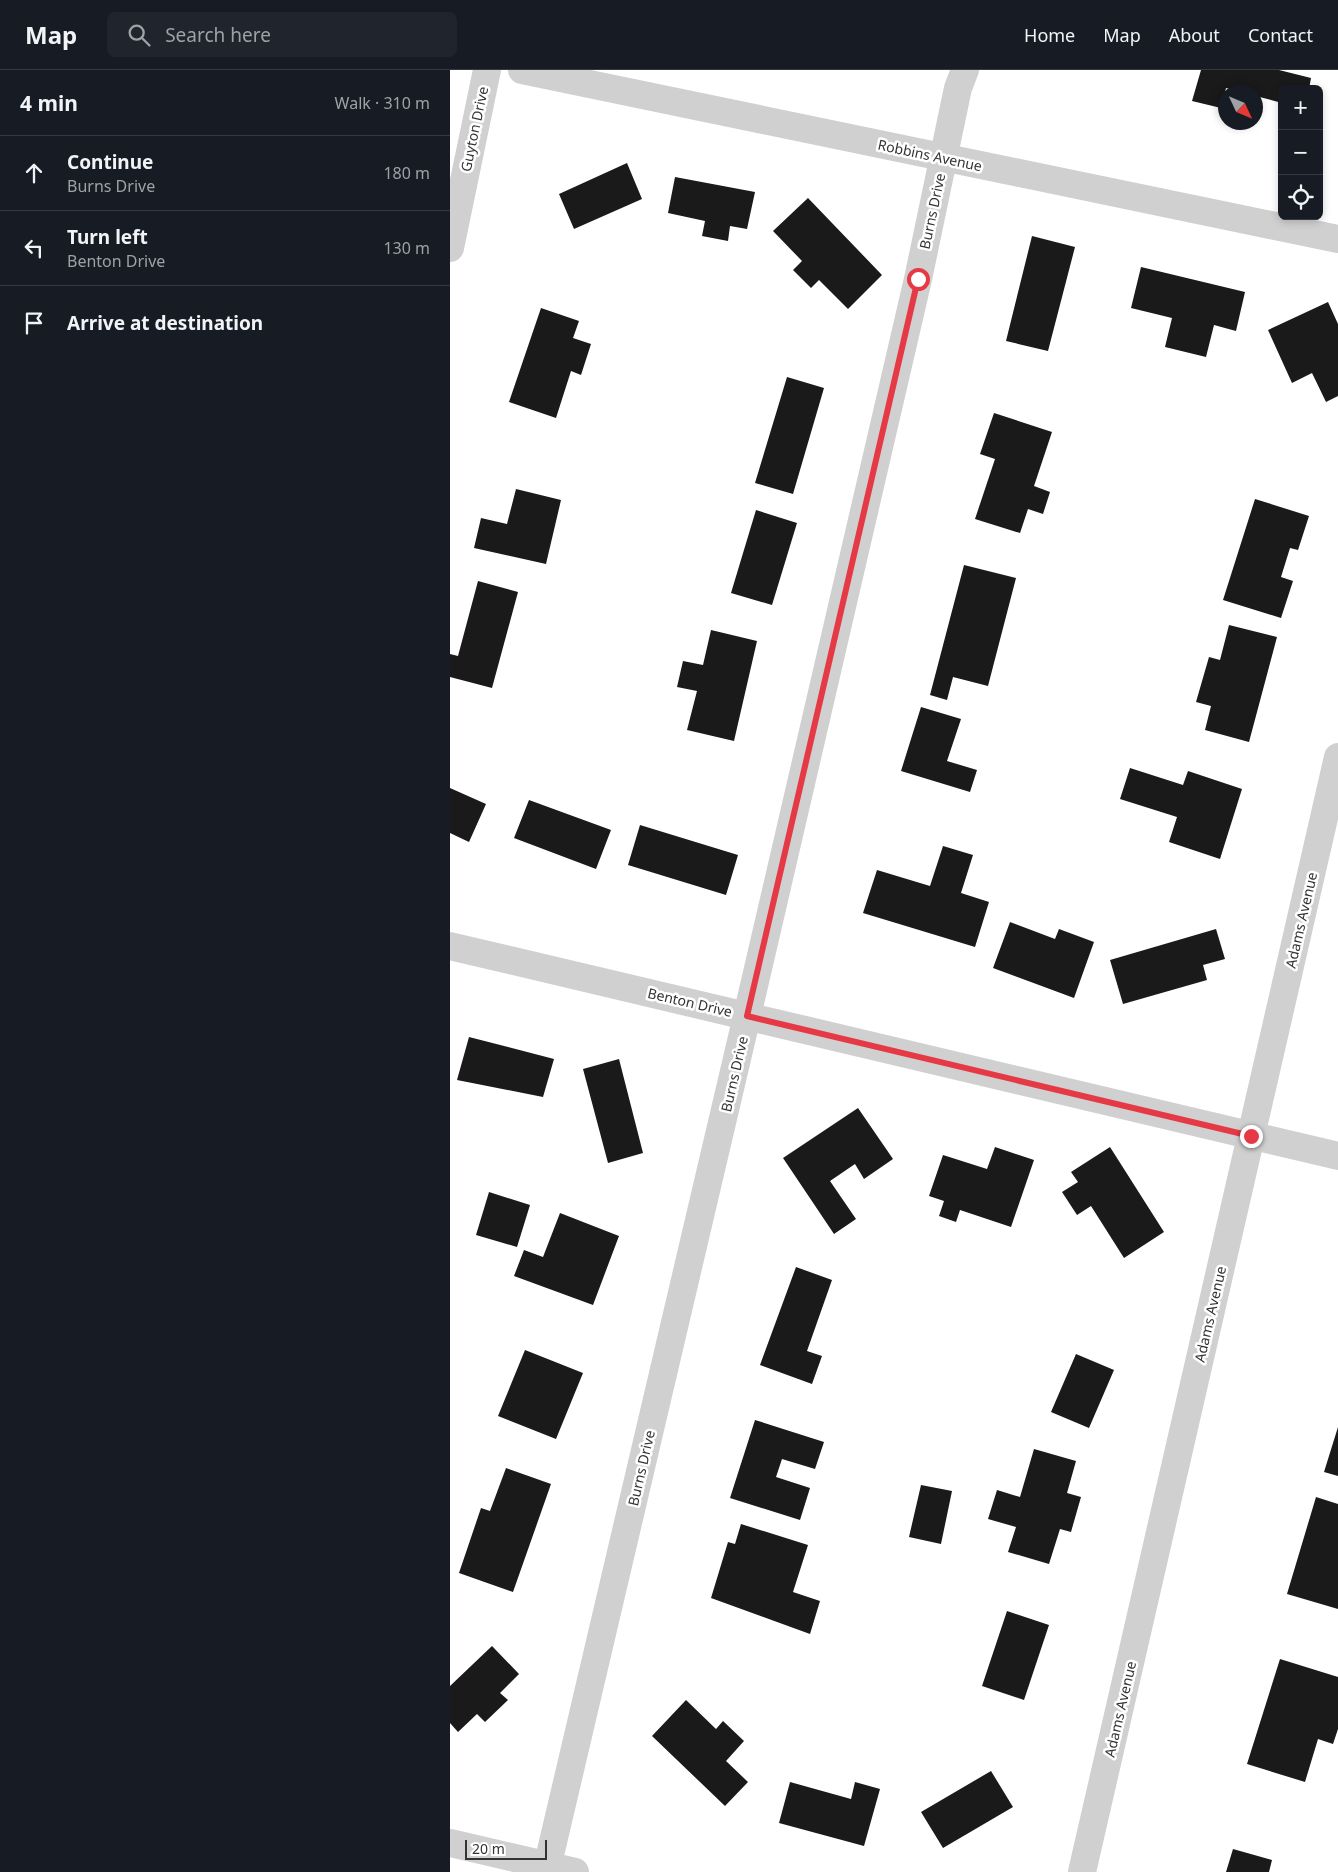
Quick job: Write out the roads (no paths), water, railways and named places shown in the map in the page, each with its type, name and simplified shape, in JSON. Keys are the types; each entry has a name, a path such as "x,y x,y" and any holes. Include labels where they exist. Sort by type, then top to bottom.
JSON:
{"street":[{"name":"Guyton Drive","path":"450,248 487,70"},
{"name":"Robbins Avenue","path":"522,70 1338,239"},
{"name":"Burns Drive","path":"546,1869 918,279 958,88 965,70"},
{"name":"Adams Avenue","path":"1082,1872 1338,757"},
{"name":"Benton Drive","path":"450,946 1338,1156"},
{"path":"450,1842 546,1869 576,1872"}]}
